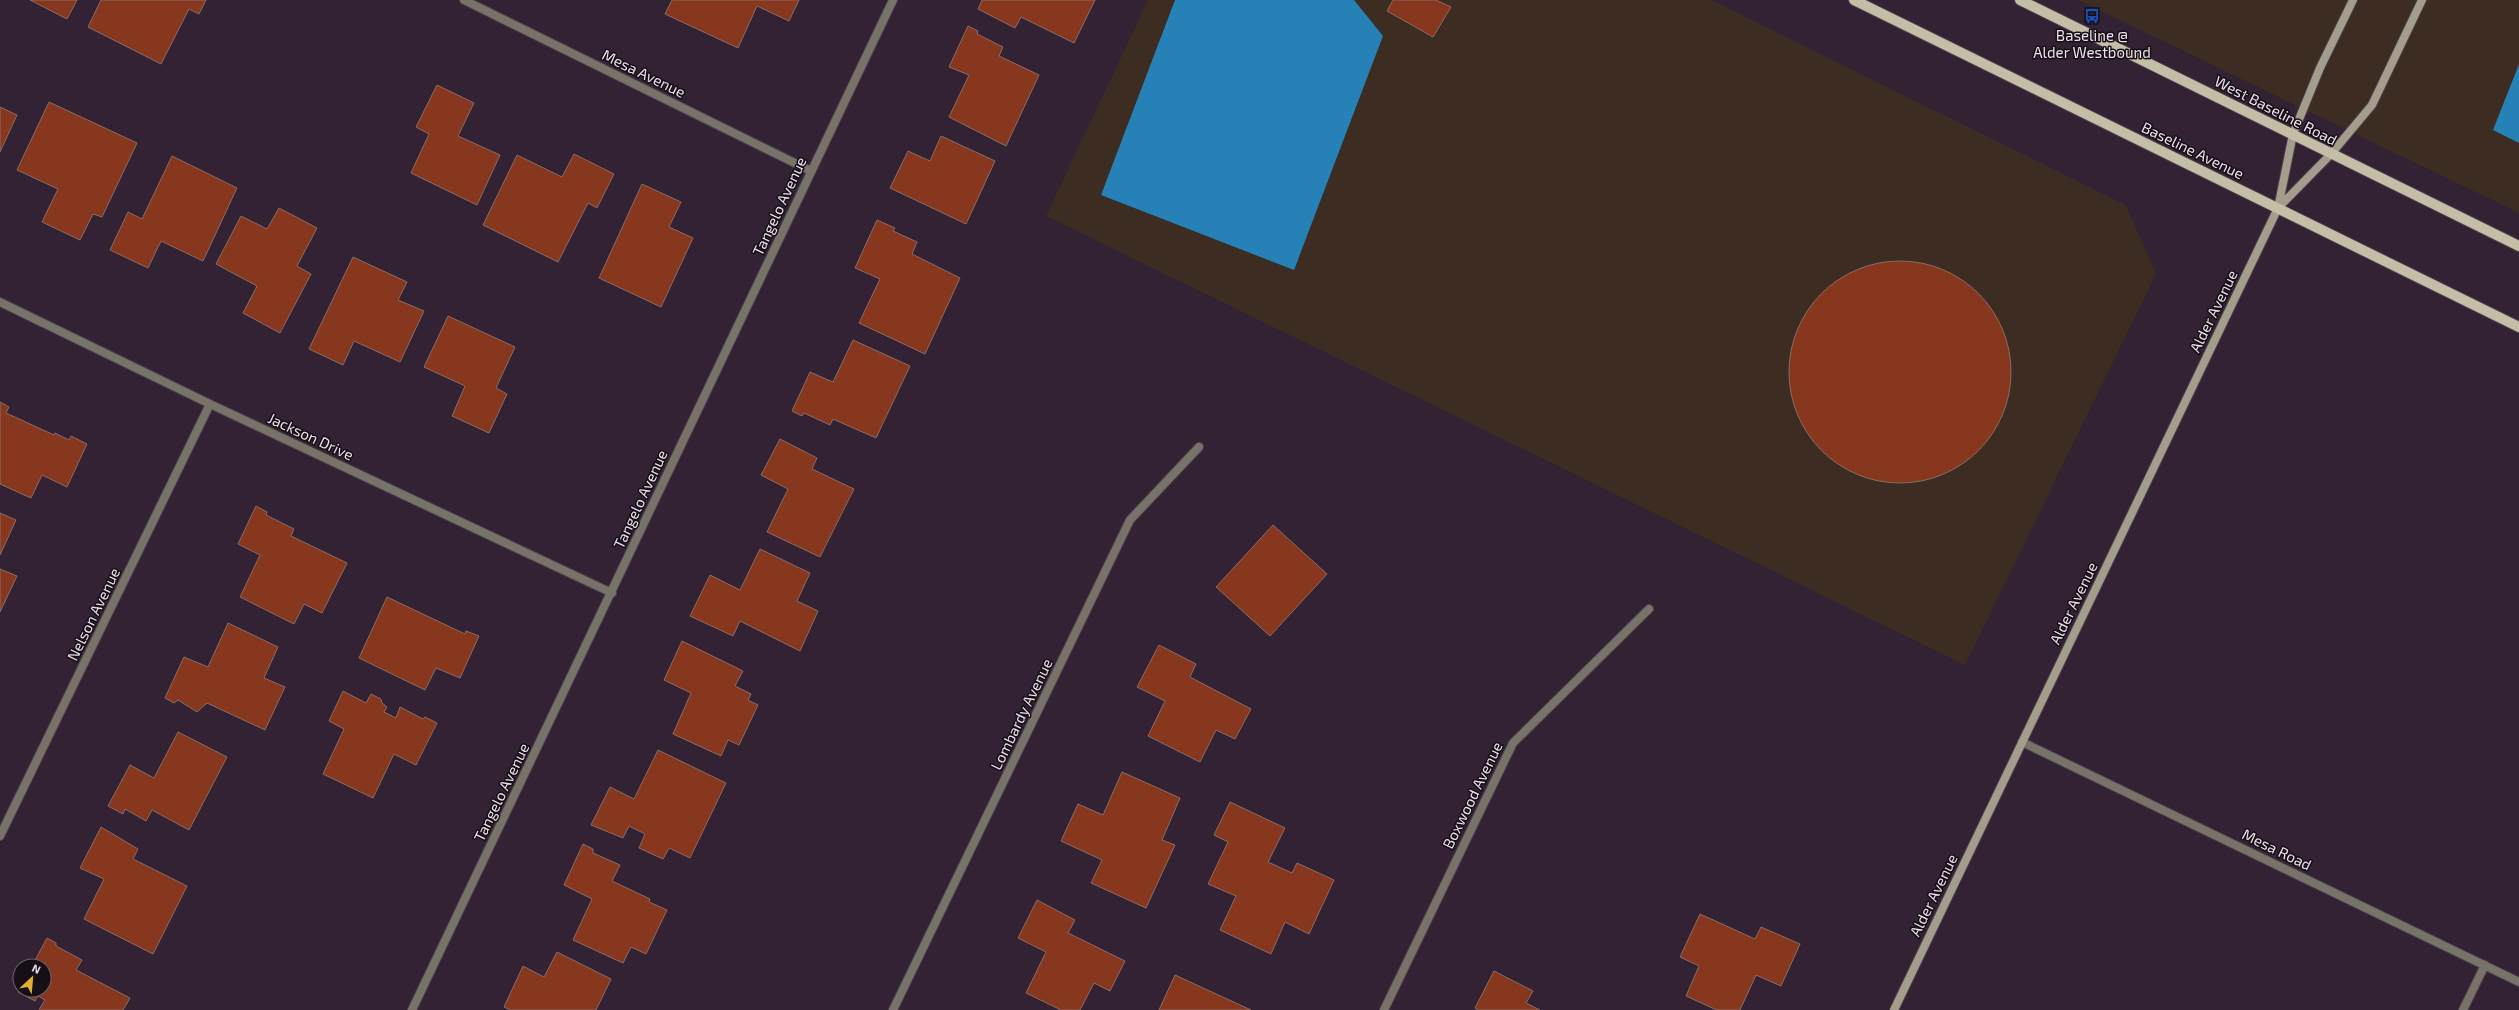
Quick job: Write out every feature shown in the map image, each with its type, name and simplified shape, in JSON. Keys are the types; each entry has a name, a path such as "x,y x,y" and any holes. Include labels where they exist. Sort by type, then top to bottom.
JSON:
{"main road":[{"name":"Baseline Avenue","path":"1854,0 2519,327"},
{"name":"West Baseline Road","path":"2020,0 2519,246"},
{"name":"Alder Avenue","path":"1894,1010 2278,208 2293,134 2320,68 2353,0"},
{"name":"Alder Avenue","path":"2278,208 2331,154 2372,105 2422,0"}],"street":[{"name":"Mesa Avenue","path":"464,0 811,171"},
{"name":"Tangelo Avenue","path":"412,1010 893,0"},
{"name":"Jackson Drive","path":"0,302 210,404 612,592"},
{"name":"Nelson Avenue","path":"0,836 210,404"},
{"name":"Lombardy Avenue","path":"893,1010 1130,520 1199,448"},
{"name":"Boxwood Avenue","path":"1384,1010 1513,743 1649,609"},
{"name":"Mesa Road","path":"2022,742 2519,982"},
{"path":"2463,1010 2485,966"}],"shaded area":[{"path":"1148,0 1711,0 2126,205 2156,274 1965,665 1046,216"},
{"path":"2078,0 2519,0 2519,213"}],"water":[{"path":"1175,0 1354,0 1383,36 1294,270 1101,195"},
{"path":"2519,64 2519,143 2493,130"}],"building":[{"path":"30,0 77,0 67,19"},
{"path":"101,0 206,0 199,14 189,9 161,64 88,27"},
{"path":"672,0 799,0 789,21 757,6 738,48 665,14"},
{"path":"982,0 1095,0 1074,43 1021,17 1015,28 978,9"},
{"path":"1393,0 1436,0 1451,7 1433,37 1387,11"},
{"path":"968,26 978,31 977,34 1003,47 999,56 1039,75 1006,146 949,117 969,75 949,67"},
{"path":"437,85 474,103 458,136 500,155 477,205 411,173 429,134 416,127"},
{"path":"49,102 137,143 102,217 93,214 80,240 42,222 58,189 17,170"},
{"path":"0,107 17,115 0,152"},
{"path":"941,136 995,161 966,224 890,188 908,151 930,161"},
{"path":"574,154 614,174 597,208 588,203 558,262 483,225 517,155 562,177"},
{"path":"172,156 237,188 203,261 161,241 148,268 110,250 128,212 142,219"},
{"path":"642,184 681,202 669,227 693,238 661,307 599,278"},
{"path":"279,208 317,228 297,266 311,274 280,333 243,313 257,286 216,264 241,216 267,229"},
{"path":"877,220 895,228 893,231 917,242 912,254 960,278 925,354 859,323 880,279 855,268"},
{"path":"353,257 407,282 398,300 424,311 400,362 354,341 343,365 309,349"},
{"path":"1900,261 1922,263 1952,274 1970,286 1986,302 1998,320 2006,340 2009,350 2011,372 2009,394 1998,424 1986,442 1970,458 1952,470 1932,478 1922,481 1900,483 1878,481 1848,470 1830,458 1814,442 1802,424 1794,404 1791,394 1789,372 1791,350 1802,320 1814,302 1830,286 1848,274 1868,266 1878,263"},
{"path":"448,316 515,347 496,388 507,394 489,433 452,416 465,386 424,367"},
{"path":"853,340 910,366 876,438 833,419 830,425 804,413 802,416 792,411 810,372 833,382"},
{"path":"0,402 9,407 6,413 54,435 55,433 69,440 71,436 87,444 67,487 42,475 31,498 0,484"},
{"path":"780,439 817,458 812,469 854,489 820,557 767,532 788,489 761,475"},
{"path":"256,506 267,512 266,515 294,529 291,536 347,563 322,613 304,604 294,624 240,597 260,555 238,544"},
{"path":"0,513 16,520 0,555"},
{"path":"1273,525 1327,574 1270,636 1216,587"},
{"path":"760,549 810,573 797,601 818,611 800,651 740,621 733,636 690,616 710,575 740,590"},
{"path":"0,569 17,576 0,612"},
{"path":"387,597 465,634 466,631 479,636 460,678 436,668 425,690 359,658"},
{"path":"228,623 278,647 264,678 285,687 265,730 207,703 197,712 178,700 174,703 165,698 184,657 208,667"},
{"path":"682,641 743,671 735,686 751,694 748,700 758,705 739,745 728,740 721,756 673,734 691,693 664,680"},
{"path":"1159,645 1196,664 1190,677 1251,709 1235,739 1216,730 1200,762 1148,736 1165,701 1137,687"},
{"path":"343,691 366,703 371,694 381,699 382,703 387,707 384,712 396,718 400,707 423,719 425,717 437,723 416,765 394,754 373,798 323,774 344,729 329,721"},
{"path":"178,732 227,757 189,830 152,810 146,821 125,809 123,814 108,806 130,765 154,778"},
{"path":"658,750 726,783 690,858 669,848 663,859 639,848 645,834 629,826 623,838 591,825 610,787 634,799"},
{"path":"1122,772 1180,798 1162,840 1175,845 1146,908 1091,883 1102,860 1061,841 1078,804 1103,815"},
{"path":"1230,802 1285,828 1268,862 1292,873 1297,863 1334,880 1309,934 1285,922 1271,954 1220,930 1236,896 1208,884 1228,842 1214,835"},
{"path":"101,827 138,849 133,859 187,886 153,954 84,919 104,879 80,868"},
{"path":"583,844 593,849 593,853 620,865 612,881 650,899 649,902 667,910 646,954 631,947 623,963 573,940 592,899 564,885"},
{"path":"1037,900 1075,920 1068,933 1125,961 1110,991 1094,983 1080,1010 1061,1010 1026,993 1046,952 1018,938"},
{"path":"1700,914 1755,939 1761,927 1800,944 1781,986 1756,975 1740,1010 1717,1010 1686,996 1699,966 1680,957"},
{"path":"47,938 56,943 56,946 82,960 76,970 130,998 123,1010 39,1010 45,1000 42,998 52,998 52,958 36,958"},
{"path":"557,952 611,979 596,1010 511,1010 504,1007 523,966 544,977"},
{"path":"1494,971 1533,991 1526,1003 1540,1010 1479,1010 1475,1008"},
{"path":"1175,975 1251,1010 1159,1010"},
{"path":"29,998 37,998 35,1001"}],"place":[{"name":"Baseline @ Alder Westbound","path":"2092,16"}]}
